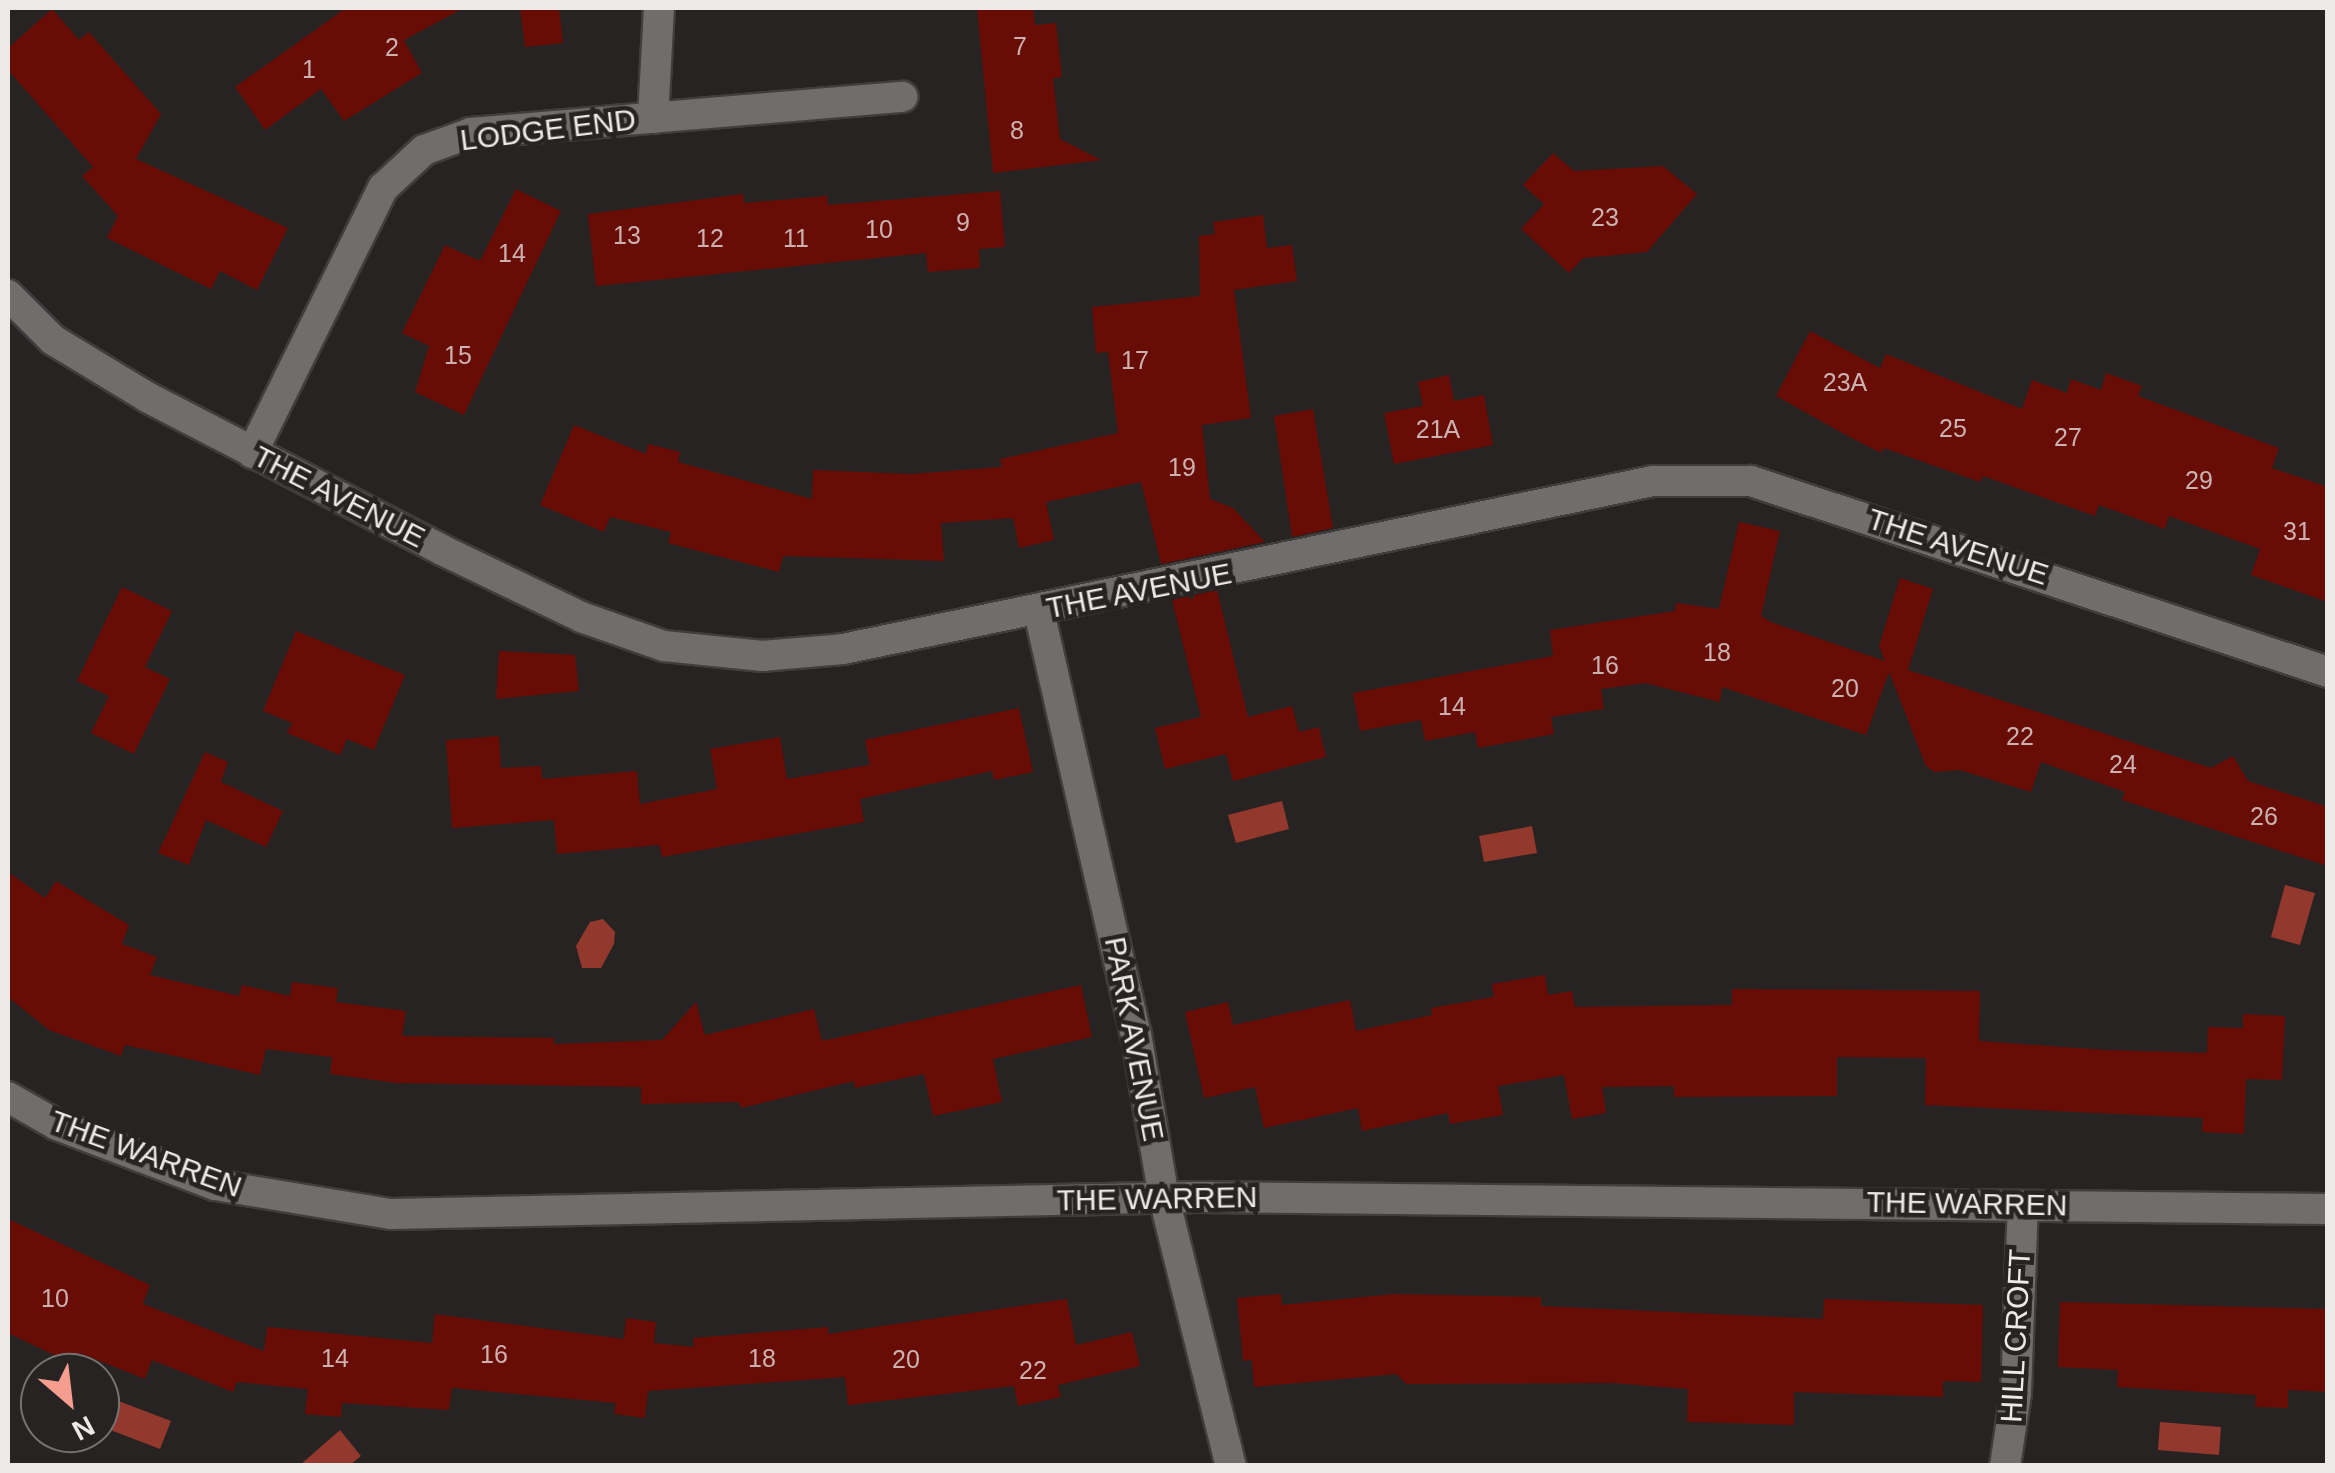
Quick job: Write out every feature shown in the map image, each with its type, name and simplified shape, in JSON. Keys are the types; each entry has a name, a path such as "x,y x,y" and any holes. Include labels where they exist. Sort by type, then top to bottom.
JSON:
{"street":[{"path":"652,118 659,8"},
{"name":"LODGE END","path":"252,452 383,188 424,150 472,133 903,98"},
{"name":"THE AVENUE","path":"8,294 53,340 252,452 581,617 664,646 762,656 827,651 1038,612 1653,482 1750,481 2328,672"},
{"name":"PARK AVENUE","path":"1038,612 1136,1034 1164,1198 1230,1466"},
{"name":"THE WARREN","path":"8,1096 58,1126 215,1185 391,1214 1164,1198 2328,1209"},
{"name":"HILL CROFT","path":"2006,1466 2016,1393 2023,1206"}],"shaded area":[{"path":"1282,801 1289,829 1236,843 1228,815"},
{"path":"1532,826 1537,853 1484,862 1479,836"},
{"path":"2285,885 2315,893 2300,945 2271,937"},
{"path":"603,919 615,932 614,944 601,968 582,968 576,946 590,922"},
{"path":"120,1402 171,1421 160,1449 120,1434"},
{"path":"2160,1422 2221,1427 2219,1455 2158,1450"},
{"path":"340,1430 361,1456 350,1465 300,1465"}],"building":[{"path":"346,8 464,8 404,40 422,73 344,121 321,89 265,130 235,87"},
{"path":"520,8 559,8 563,43 525,47"},
{"path":"1033,8 1035,25 1056,23 1062,77 1053,78 1060,139 1101,160 993,173 977,9"},
{"path":"52,9 79,40 89,32 161,114 136,159 288,228 257,290 220,271 211,289 107,238 118,216 82,176 93,167 8,70 8,48"},
{"path":"1553,153 1574,171 1663,166 1697,194 1647,252 1583,258 1569,273 1521,229 1544,204 1523,185"},
{"path":"516,189 561,211 464,415 415,392 429,346 402,333 445,245 480,261"},
{"path":"1000,191 1005,247 979,249 980,268 928,272 926,253 596,286 588,214 743,194 744,203 827,196 828,205"},
{"path":"1263,215 1267,248 1292,245 1297,281 1234,290 1251,418 1202,425 1210,499 1233,508 1265,542 1161,564 1141,482 1046,502 1054,540 1019,548 1013,518 941,523 944,561 783,556 779,572 668,543 671,532 610,517 604,532 540,505 574,425 646,454 648,444 680,452 678,462 812,499 813,470 911,474 1002,467 1000,459 1118,433 1108,352 1096,353 1092,307 1200,296 1199,236 1215,234 1213,222"},
{"path":"1810,331 1880,368 1886,354 2022,409 2032,380 2067,393 2071,379 2101,390 2106,373 2142,386 2138,396 2279,448 2272,468 2328,487 2328,602 2251,575 2260,549 2169,516 2165,529 2099,505 2095,516 1983,476 1980,482 1884,448 1881,453 1846,435 1776,396"},
{"path":"1449,375 1454,401 1484,395 1493,445 1394,464 1384,413 1423,406 1418,382"},
{"path":"1313,409 1333,528 1292,537 1274,416"},
{"path":"1739,522 1780,531 1761,616 1771,622 1885,661 1879,646 1900,578 1933,589 1908,670 2211,768 2233,756 2248,781 2328,807 2328,866 2122,800 2125,792 2041,762 2031,792 1960,770 1934,772 1926,766 1889,672 1866,735 1722,687 1720,702 1645,683 1601,689 1604,709 1551,717 1554,734 1478,748 1475,732 1425,741 1421,720 1360,731 1353,693 1553,656 1550,630 1675,611 1676,603 1719,609"},
{"path":"122,587 172,611 145,667 170,679 134,754 91,733 109,696 77,681"},
{"path":"1217,590 1248,717 1292,706 1299,732 1319,727 1326,757 1233,781 1226,754 1165,769 1155,728 1201,717 1172,600"},
{"path":"296,631 405,675 374,750 347,739 340,755 287,733 292,723 263,711"},
{"path":"499,651 575,655 579,691 496,699"},
{"path":"1019,708 1033,772 994,780 992,771 860,799 864,822 662,857 659,845 557,854 554,820 452,828 446,740 499,736 501,768 541,766 542,779 637,771 640,804 717,789 710,749 780,737 787,779 870,765 865,740"},
{"path":"205,752 228,762 221,782 283,811 266,847 206,820 189,865 158,853"},
{"path":"8,872 45,898 56,881 129,925 122,944 157,957 150,975 239,996 242,985 290,996 292,982 338,988 336,1002 406,1011 402,1036 554,1038 554,1044 662,1040 696,1002 705,1035 814,1009 822,1041 1081,985 1092,1037 993,1059 1002,1102 933,1116 924,1074 855,1088 854,1081 741,1108 739,1102 641,1104 641,1087 397,1083 330,1074 332,1057 266,1049 260,1075 125,1045 121,1056 49,1030 8,997"},
{"path":"1545,975 1548,995 1572,991 1575,1007 1732,1005 1732,989 1980,991 1979,1041 2106,1050 2207,1053 2208,1027 2243,1028 2243,1014 2285,1016 2282,1080 2246,1079 2244,1134 2202,1132 2203,1118 1925,1105 1926,1058 1837,1057 1837,1096 1674,1097 1674,1086 1602,1087 1606,1113 1572,1119 1564,1075 1498,1086 1503,1115 1450,1124 1448,1113 1362,1131 1358,1108 1264,1128 1255,1087 1204,1098 1185,1012 1228,1002 1233,1025 1350,1000 1356,1031 1432,1015 1431,1008 1494,997 1492,984"},
{"path":"8,1219 150,1285 143,1304 264,1351 267,1327 432,1343 435,1314 624,1339 626,1318 656,1322 654,1343 694,1347 693,1338 828,1327 828,1334 1067,1299 1076,1345 1132,1332 1140,1366 1058,1385 1061,1397 1018,1406 1014,1386 848,1405 845,1377 648,1391 645,1418 614,1414 616,1403 452,1388 449,1410 342,1403 341,1417 305,1414 308,1389 237,1382 233,1392 152,1360 145,1379 120,1369 120,1353 50,1353 8,1333"},
{"path":"1281,1294 1282,1305 1394,1294 1541,1297 1541,1306 1823,1319 1824,1299 1983,1305 1981,1382 1943,1381 1943,1397 1794,1392 1794,1425 1687,1422 1688,1389 1612,1383 1406,1384 1397,1374 1254,1387 1252,1360 1243,1361 1237,1298"},
{"path":"2060,1302 2328,1309 2328,1392 2288,1390 2288,1408 2255,1407 2256,1395 2117,1387 2118,1370 2058,1367"}]}
